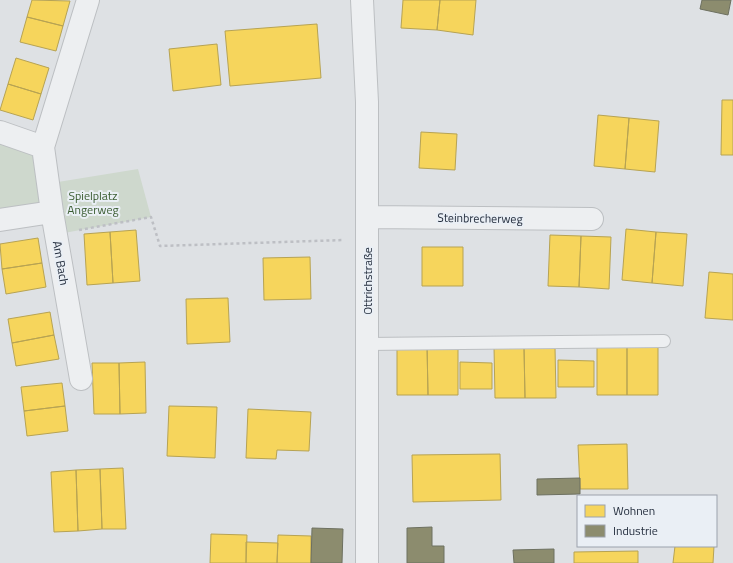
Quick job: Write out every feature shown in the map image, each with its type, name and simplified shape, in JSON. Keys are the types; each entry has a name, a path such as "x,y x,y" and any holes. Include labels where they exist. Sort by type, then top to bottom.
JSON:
{"street":[{"name":"Am Bach","path":"81,379 43,147 88,0"},
{"name":"Ottrichstraße","path":"362,0 366,102 367,563"},
{"path":"0,132 43,147"},
{"name":"Steinbrecherweg","path":"367,217 592,219"},
{"path":"0,220 54,221"}],"lane":[{"path":"367,344 664,341"}],"path":[{"path":"54,221 64,233 151,217 160,246 337,240 367,241"}],"green space":[{"path":"0,137 39,150 48,209 0,217"},
{"name":"Spielplatz Angerweg","path":"138,169 151,217 64,233 58,182"}],"building: Wohnen":[{"path":"32,0 70,1 63,26 27,17"},
{"path":"403,0 440,0 437,30 401,28"},
{"path":"440,0 476,0 473,35 437,30"},
{"path":"27,17 63,26 56,51 20,42"},
{"path":"317,24 321,78 230,86 225,31"},
{"path":"217,44 221,85 173,91 169,49"},
{"path":"16,58 49,68 41,94 8,84"},
{"path":"8,84 41,94 33,120 0,110"},
{"path":"722,100 733,100 733,155 721,155"},
{"path":"598,115 629,118 625,169 594,166"},
{"path":"629,118 659,121 655,172 625,169"},
{"path":"421,132 457,134 455,170 419,168"},
{"path":"626,229 656,232 652,283 622,280"},
{"path":"136,230 140,281 113,283 110,232"},
{"path":"110,232 113,283 87,285 84,234"},
{"path":"656,232 687,234 683,286 652,283"},
{"path":"550,235 581,236 579,287 548,286"},
{"path":"581,236 611,237 609,289 579,287"},
{"path":"38,238 42,263 2,269 0,244"},
{"path":"422,247 463,247 463,286 422,286"},
{"path":"310,257 311,299 264,300 263,258"},
{"path":"42,263 46,287 6,294 2,269"},
{"path":"709,272 733,274 733,320 705,318"},
{"path":"228,298 230,342 187,344 186,299"},
{"path":"50,312 54,335 12,343 8,319"},
{"path":"54,335 59,359 16,366 12,343"},
{"path":"397,344 427,344 428,395 397,395"},
{"path":"427,344 458,344 458,395 428,395"},
{"path":"597,344 627,344 627,395 597,395"},
{"path":"627,344 658,344 658,395 627,395"},
{"path":"494,347 524,347 525,398 495,398"},
{"path":"524,347 555,347 556,398 525,398"},
{"path":"558,360 594,361 594,387 558,387"},
{"path":"145,362 146,413 120,414 119,363"},
{"path":"460,362 492,363 492,389 460,389"},
{"path":"92,363 119,363 120,414 94,414"},
{"path":"62,383 65,406 24,411 21,387"},
{"path":"65,406 68,431 27,436 24,411"},
{"path":"169,406 217,407 215,458 167,456"},
{"path":"248,409 311,412 309,451 277,450 276,459 246,458"},
{"path":"627,444 628,489 580,489 578,445"},
{"path":"500,454 501,500 413,502 412,455"},
{"path":"123,468 126,529 102,529 100,469"},
{"path":"100,469 102,529 78,531 76,470"},
{"path":"76,470 78,531 54,532 51,472"},
{"path":"211,534 247,535 246,563 210,563"},
{"path":"278,535 311,536 311,563 277,563"},
{"path":"246,542 278,543 277,563 246,563"},
{"path":"675,547 714,547 713,563 673,563"},
{"path":"638,551 638,563 574,563 574,552"}],"building: Industrie":[{"path":"702,0 731,0 728,15 700,9"},
{"path":"580,478 580,494 537,495 537,479"},
{"path":"432,527 432,546 444,546 444,563 407,563 407,528"},
{"path":"312,528 343,529 342,563 311,563"},
{"path":"554,549 554,563 514,563 513,550"}]}
